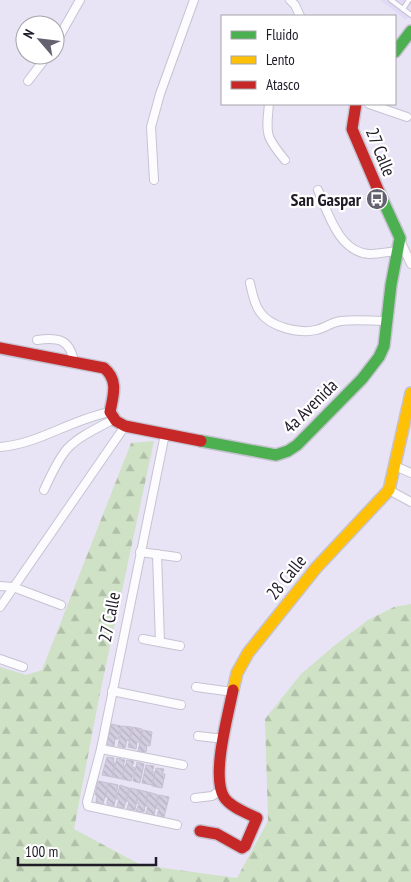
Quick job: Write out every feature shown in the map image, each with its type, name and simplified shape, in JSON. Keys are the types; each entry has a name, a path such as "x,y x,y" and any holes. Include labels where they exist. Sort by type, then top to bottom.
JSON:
{"street":[{"path":"65,26 80,0"},
{"path":"154,180 151,127 160,94 194,0"},
{"path":"290,0 295,5 300,15"},
{"path":"396,51 411,31"},
{"path":"28,81 40,65"},
{"path":"269,105 268,133 270,143 285,160"},
{"name":"27 Calle","path":"356,105 352,129 355,139 400,238"},
{"path":"372,105 407,117"},
{"path":"318,190 342,239 354,248 367,254 397,251"},
{"path":"400,238 411,263"},
{"name":"4a Avenida","path":"112,415 125,426 276,454 288,451 297,445 362,379 374,365 384,346 400,238"},
{"path":"250,283 260,312 271,322 288,328 317,330 329,323 340,321 388,322"},
{"path":"36,340 50,338 65,342 72,351 74,362"},
{"path":"0,348 100,367 107,370 114,381 112,415 67,449 52,472 44,490"},
{"name":"28 Calle","path":"222,793 218,772 237,673 248,653 316,568 389,490 411,393"},
{"path":"0,447 27,442 91,417 112,415"},
{"path":"0,607 125,426"},
{"name":"27 Calle","path":"165,434 101,749 87,802 88,806 176,824"},
{"path":"395,466 411,473"},
{"path":"389,490 411,502"},
{"path":"140,552 177,557"},
{"path":"157,554 160,642"},
{"path":"0,586 13,587 60,606"},
{"path":"143,639 180,646"},
{"path":"0,659 24,667"},
{"path":"196,686 232,692"},
{"path":"112,692 181,705"},
{"path":"198,736 224,739"},
{"path":"101,749 183,765"},
{"path":"195,798 222,793 228,802 257,818 245,846 242,848 218,833 200,830"}],"lane":[{"path":"391,0 411,15"},
{"path":"402,8 409,0"}],"shaded area":[{"path":"380,0 411,0 411,14 406,20"}],"green space":[{"path":"154,441 99,698 74,829 141,865 237,878 268,821 265,719 301,674 335,645 368,620 394,607 411,604 411,882 0,882 0,667 26,675 42,670 131,443"}],"building":[{"path":"111,724 121,726 114,746 107,744"},
{"path":"122,726 132,727 129,741 127,740 125,748 118,746"},
{"path":"133,727 142,729 140,742 137,742 136,749 128,747"},
{"path":"143,730 152,732 150,746 147,745 146,752 138,751"},
{"path":"107,757 114,758 113,763 115,763 112,777 102,775"},
{"path":"117,758 125,760 122,779 112,777"},
{"path":"127,760 134,761 132,767 135,768 131,781 122,779"},
{"path":"137,762 144,764 140,783 133,781"},
{"path":"146,765 154,766 152,772 155,772 152,785 142,783"},
{"path":"156,768 164,769 162,774 165,774 162,788 152,786"},
{"path":"98,781 108,783 103,804 96,802 97,795 95,795"},
{"path":"109,783 118,785 114,806 107,804 108,797 105,797"},
{"path":"120,785 129,788 124,808 117,807 119,799 116,799"},
{"path":"130,788 139,790 135,810 127,809 129,802 126,801"},
{"path":"139,790 148,792 144,812 136,811 139,804 136,803"},
{"path":"149,792 158,795 154,815 146,814 148,806 145,806"},
{"path":"159,795 169,797 164,817 157,816 159,809 156,808"}],"traffic: fast":[{"path":"396,51 411,31"},
{"path":"201,441 276,455 288,451 297,445 362,379 379,357 384,346 391,285 400,238 379,192"}],"traffic: slow":[{"path":"233,690 237,673 248,653 316,568 389,490 411,393"}],"traffic: jam":[{"path":"356,105 352,129 379,192"},
{"path":"0,348 104,368 112,378 114,388 110,412 116,421 125,426 201,441"},
{"path":"200,831 217,834 242,848 245,846 257,818 230,804 224,797 220,787 219,775 222,745 233,690"}],"place":[{"name":"San Gaspar","path":"377,199"}]}
